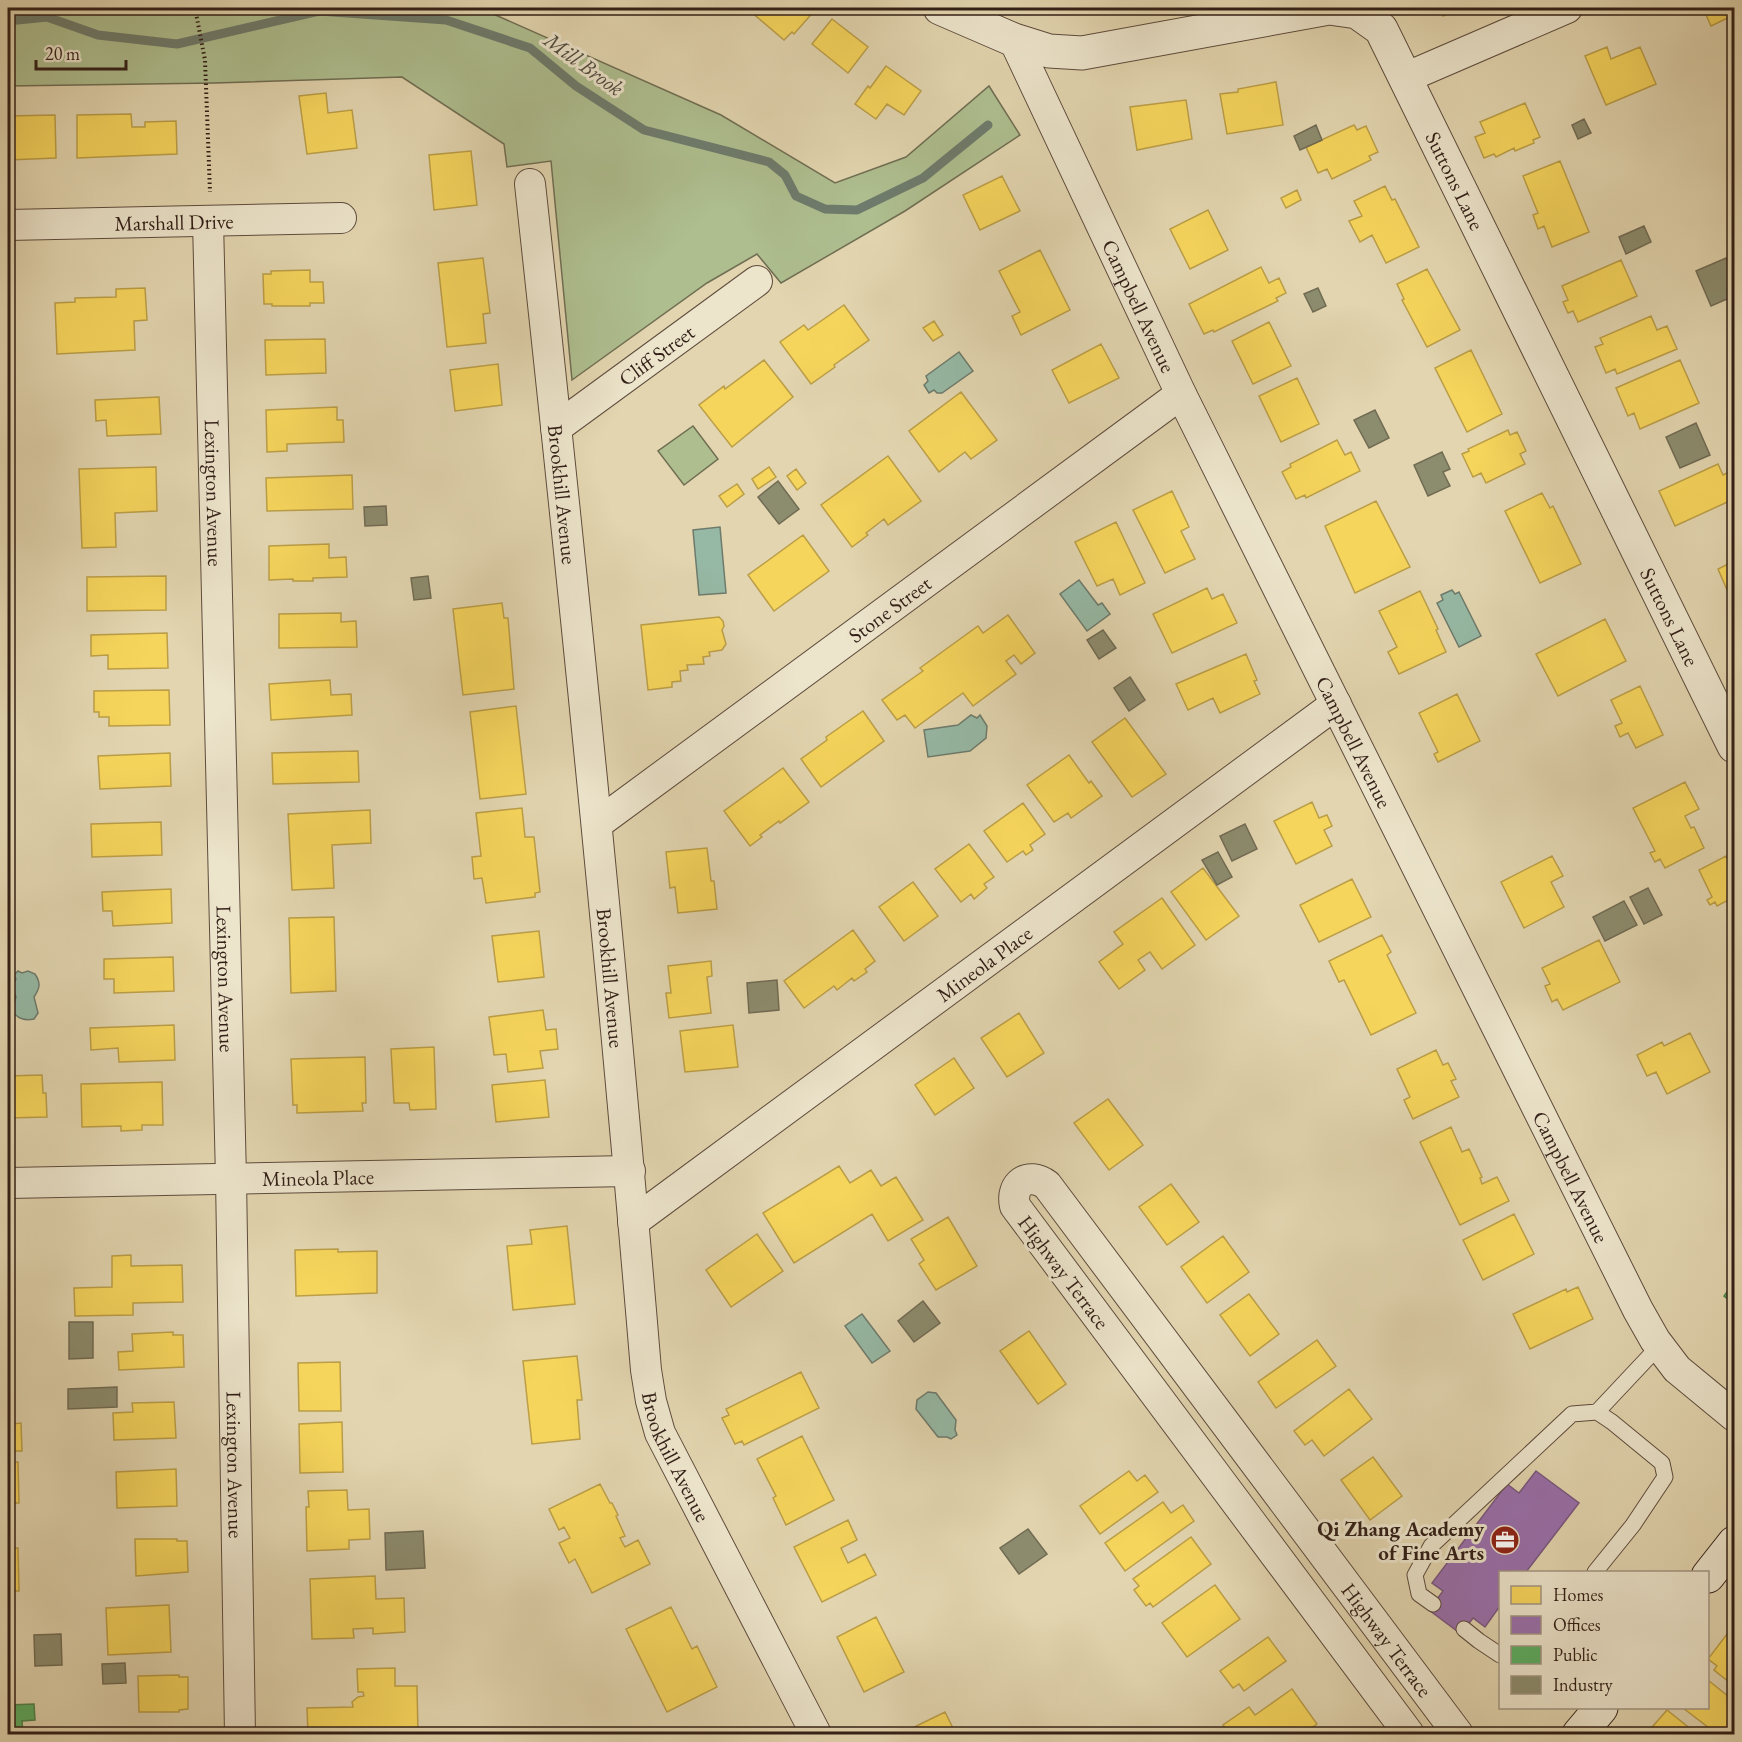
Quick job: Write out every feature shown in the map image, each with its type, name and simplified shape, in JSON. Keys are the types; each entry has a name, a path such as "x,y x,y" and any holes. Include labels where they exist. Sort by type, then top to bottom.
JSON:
{"street":[{"name":"Suttons Lane","path":"940,8 1014,40 1049,51 1082,52 1329,8 1357,12 1382,28 1734,746"},
{"path":"1405,78 1567,8"},
{"name":"Campbell Avenue","path":"1014,40 1181,394 1627,1289 1659,1346 1677,1369 1734,1416"},
{"name":"Brookhill Avenue","path":"530,183 597,824 630,1171 646,1370 651,1401 660,1432 816,1734"},
{"name":"Marshall Drive","path":"8,225 209,207 340,218"},
{"name":"Lexington Avenue","path":"209,207 231,1178 240,1734"},
{"name":"Cliff Street","path":"556,428 757,282"},
{"name":"Stone Street","path":"597,824 1181,394"},
{"name":"Mineola Place","path":"633,1222 1336,704"},
{"name":"Mineola Place","path":"8,1183 630,1171"},
{"name":"Highway Terrace","path":"1409,1734 1015,1206 1014,1190 1018,1184 1034,1179 1047,1185 1458,1734"},
{"path":"1241,1510 1272,1486"},
{"path":"1709,1574 1734,1543"},
{"path":"1580,1734 1599,1709"}],"lane":[{"path":"1597,1412 1659,1346"},
{"path":"1433,1604 1419,1594 1415,1575 1431,1546 1572,1414 1597,1412 1662,1463 1665,1477 1633,1525 1596,1571"},
{"path":"1464,1629 1499,1654"}],"path":[{"path":"195,8 205,60 209,207"}],"shaded area":[{"path":"8,8 460,8 491,13 721,115 835,183 906,157 989,86 1020,135 905,211 781,283 757,254 707,283 572,380 551,161 507,167 504,144 402,77 8,86"},
{"path":"959,352 973,371 942,393 934,390 929,393 924,385 928,381 926,376"},
{"path":"693,426 718,459 684,485 658,451"},
{"path":"720,527 726,593 699,595 693,530"},
{"path":"1079,580 1098,605 1102,603 1110,614 1087,631 1060,594"},
{"path":"1452,590 1455,594 1459,592 1481,636 1459,647 1437,603 1443,600 1441,595"},
{"path":"971,715 977,718 980,715 987,726 986,738 970,751 928,757 924,730 958,725"},
{"path":"18,971 35,974 39,983 34,997 38,1013 34,1019 22,1019 12,1010 16,997 12,986 16,979 13,976"},
{"path":"862,1314 890,1351 872,1363 845,1326"},
{"path":"928,1392 936,1393 956,1420 957,1435 951,1439 938,1437 916,1409 917,1400"}],"building: Homes":[{"path":"755,8 816,9 794,34 792,32 784,40 751,12"},
{"path":"1439,8 1463,8 1443,16"},
{"path":"1703,8 1734,8 1734,15 1711,26"},
{"path":"832,19 868,47 848,73 812,44"},
{"path":"1607,47 1611,59 1640,47 1656,84 1606,105 1585,56"},
{"path":"886,66 921,91 904,115 887,104 876,119 855,104"},
{"path":"1276,82 1283,125 1227,134 1220,94 1238,92 1238,89"},
{"path":"326,93 328,113 352,110 357,148 307,154 299,96"},
{"path":"1186,100 1192,139 1137,150 1130,107"},
{"path":"1525,103 1540,137 1533,140 1534,143 1515,151 1514,148 1496,157 1494,154 1484,158 1475,137 1485,133 1480,122"},
{"path":"131,114 132,127 145,127 145,122 176,121 177,154 77,158 77,115"},
{"path":"55,115 56,158 8,160 8,116"},
{"path":"1354,125 1357,130 1366,126 1378,152 1369,156 1371,160 1332,179 1327,169 1318,173 1306,147"},
{"path":"471,151 477,205 434,210 429,155"},
{"path":"1560,161 1589,232 1552,247 1544,226 1538,229 1533,215 1538,213 1523,176"},
{"path":"1002,176 1020,211 980,230 963,195"},
{"path":"1385,186 1392,200 1395,199 1419,247 1386,263 1372,235 1360,242 1349,221 1362,216 1354,201"},
{"path":"1297,190 1301,200 1286,208 1281,198"},
{"path":"1208,210 1228,250 1190,269 1170,229"},
{"path":"1040,250 1070,310 1021,335 1012,316 1020,312 999,271"},
{"path":"483,258 490,313 483,314 486,343 447,347 438,263"},
{"path":"1621,260 1637,296 1578,322 1573,311 1568,313 1563,302 1568,300 1562,286"},
{"path":"1261,267 1269,283 1279,278 1286,293 1276,298 1278,301 1214,332 1213,330 1204,334 1189,304"},
{"path":"1427,269 1460,330 1427,347 1402,300 1404,299 1397,284"},
{"path":"310,270 310,282 323,282 324,303 310,303 310,306 264,304 263,274 271,274 271,271"},
{"path":"145,288 147,320 134,321 135,350 57,354 55,303 75,302 75,298 116,297 116,289"},
{"path":"844,305 869,340 811,384 780,342 804,325 808,330"},
{"path":"1651,316 1657,330 1667,326 1677,349 1617,374 1615,369 1606,373 1595,347 1603,344 1600,338"},
{"path":"934,321 943,335 933,341 923,328"},
{"path":"1269,322 1291,366 1253,384 1232,341"},
{"path":"325,339 326,373 266,375 265,340"},
{"path":"1101,344 1119,378 1069,403 1052,370"},
{"path":"1471,350 1502,414 1467,432 1435,368"},
{"path":"764,360 793,397 732,447 699,405"},
{"path":"1680,360 1699,403 1640,429 1634,413 1628,416 1616,388"},
{"path":"498,364 502,405 455,411 450,370"},
{"path":"1297,378 1319,424 1281,442 1259,396"},
{"path":"961,392 997,440 971,459 965,452 939,472 909,431"},
{"path":"159,397 161,434 107,436 106,420 96,421 95,400"},
{"path":"337,407 337,420 343,420 344,442 287,444 287,451 267,452 266,410"},
{"path":"1508,430 1510,435 1517,432 1526,451 1520,454 1525,464 1486,483 1481,473 1473,477 1462,454"},
{"path":"1337,440 1345,455 1351,452 1360,471 1306,498 1305,495 1296,499 1282,472 1291,467 1290,464"},
{"path":"888,456 921,501 888,525 884,519 852,547 821,505"},
{"path":"1718,464 1723,475 1733,470 1734,499 1675,526 1659,491"},
{"path":"156,467 157,511 115,513 116,547 82,548 79,469"},
{"path":"769,467 776,477 758,489 752,479"},
{"path":"796,469 806,483 797,490 787,476"},
{"path":"352,475 353,509 267,511 266,478"},
{"path":"737,484 744,494 727,507 719,496"},
{"path":"1172,491 1189,527 1181,531 1195,559 1165,573 1133,510"},
{"path":"1542,493 1550,508 1553,506 1581,564 1540,583 1505,511"},
{"path":"1376,501 1410,567 1355,593 1325,526"},
{"path":"1116,522 1145,583 1120,595 1113,579 1097,586 1075,542"},
{"path":"803,535 829,571 774,611 748,575"},
{"path":"329,544 329,558 346,557 347,577 313,578 313,581 269,580 269,546"},
{"path":"1734,561 1734,606 1718,569"},
{"path":"166,576 166,610 87,611 87,577"},
{"path":"1207,588 1212,599 1223,594 1237,623 1172,653 1153,614"},
{"path":"1420,591 1446,652 1399,674 1388,652 1397,647 1379,611"},
{"path":"502,603 504,618 508,618 514,689 463,695 453,609"},
{"path":"341,613 341,622 356,621 357,647 279,648 279,614"},
{"path":"1008,615 1035,653 1021,664 1014,655 1006,661 1016,674 973,706 963,693 915,728 905,715 897,720 882,700 923,671 920,668 978,626 983,633"},
{"path":"719,617 723,621 722,630 726,644 722,650 709,652 710,656 703,657 704,664 687,665 688,670 680,671 681,681 672,682 672,687 648,690 641,625"},
{"path":"1605,619 1626,661 1558,696 1536,654"},
{"path":"167,633 168,668 108,669 108,655 91,656 91,635"},
{"path":"1246,654 1260,694 1220,713 1213,698 1188,710 1176,684"},
{"path":"330,680 331,695 351,694 352,715 271,720 269,684"},
{"path":"1640,686 1663,735 1636,748 1628,733 1620,737 1615,726 1622,723 1611,700"},
{"path":"169,690 170,725 109,726 109,717 99,717 99,712 94,712 94,691"},
{"path":"1457,694 1480,741 1438,762 1434,754 1438,752 1419,713"},
{"path":"516,706 526,794 480,799 470,712"},
{"path":"863,711 884,741 821,787 801,759 827,740 826,737"},
{"path":"1125,718 1166,774 1132,797 1092,742"},
{"path":"358,751 359,782 273,784 272,753"},
{"path":"170,753 171,786 100,789 98,756"},
{"path":"1069,755 1089,783 1091,781 1102,796 1071,818 1068,813 1054,822 1027,785"},
{"path":"783,768 809,802 760,835 762,837 750,846 724,811"},
{"path":"1685,782 1699,809 1685,816 1691,828 1694,827 1704,848 1665,868 1660,859 1655,862 1650,853 1655,851 1633,808"},
{"path":"1312,802 1319,818 1327,815 1332,826 1324,830 1332,846 1296,864 1274,821"},
{"path":"1023,803 1045,834 1030,845 1033,850 1026,855 1023,851 1007,862 984,831"},
{"path":"522,808 525,837 534,837 540,892 535,893 535,897 486,903 482,878 474,879 472,857 481,856 476,813"},
{"path":"370,810 371,843 332,845 334,888 292,890 288,814"},
{"path":"161,822 162,855 92,857 91,824"},
{"path":"969,844 994,877 984,884 987,888 974,899 971,894 961,902 935,869"},
{"path":"707,848 717,909 678,913 675,887 670,888 666,852"},
{"path":"1552,856 1563,876 1551,882 1564,907 1524,928 1501,882"},
{"path":"1726,856 1734,872 1734,897 1717,906 1715,902 1710,905 1707,900 1712,897 1699,870"},
{"path":"1203,868 1239,916 1206,940 1171,892"},
{"path":"1352,879 1371,917 1319,942 1300,905"},
{"path":"913,882 938,916 904,941 879,907"},
{"path":"171,889 172,923 113,926 112,911 103,911 102,892"},
{"path":"1162,898 1195,945 1162,969 1150,952 1138,960 1145,970 1119,989 1099,962 1123,944 1114,932"},
{"path":"334,917 336,991 291,993 289,918"},
{"path":"853,930 875,961 865,969 867,972 854,981 852,978 837,990 834,986 804,1008 784,981"},
{"path":"539,931 544,977 498,982 492,936"},
{"path":"1382,935 1391,952 1387,955 1416,1013 1371,1035 1344,980 1339,982 1329,961"},
{"path":"1599,940 1620,982 1563,1010 1557,999 1552,1002 1545,986 1550,984 1542,968"},
{"path":"173,957 174,991 114,993 114,979 104,979 104,959"},
{"path":"711,961 712,976 707,977 711,1013 669,1018 666,993 671,993 668,966"},
{"path":"543,1010 546,1030 556,1029 558,1049 540,1051 543,1068 508,1072 506,1054 494,1055 489,1017"},
{"path":"1019,1013 1044,1053 1007,1077 981,1038"},
{"path":"174,1025 175,1060 119,1062 118,1048 91,1050 90,1028"},
{"path":"733,1025 738,1067 685,1072 680,1031"},
{"path":"1690,1033 1710,1072 1667,1094 1656,1072 1647,1076 1637,1055 1662,1042 1664,1046"},
{"path":"434,1047 436,1109 410,1110 409,1103 394,1103 391,1049"},
{"path":"1436,1050 1443,1065 1448,1063 1456,1079 1451,1081 1459,1097 1413,1119 1404,1100 1410,1097 1397,1069"},
{"path":"365,1057 366,1103 362,1103 363,1111 297,1113 297,1105 293,1105 291,1059"},
{"path":"954,1058 974,1088 935,1115 915,1085"},
{"path":"42,1075 43,1093 46,1093 47,1117 8,1118 8,1076"},
{"path":"545,1080 549,1117 496,1122 492,1085"},
{"path":"162,1082 163,1125 142,1125 142,1130 121,1131 121,1126 82,1127 81,1084"},
{"path":"1108,1099 1143,1145 1109,1170 1074,1123"},
{"path":"1451,1127 1462,1152 1469,1149 1482,1177 1480,1178 1482,1184 1497,1177 1509,1201 1460,1225 1420,1142"},
{"path":"839,1166 850,1183 871,1170 881,1186 896,1177 923,1220 888,1241 872,1214 794,1263 763,1213"},
{"path":"1171,1184 1199,1222 1167,1245 1139,1207"},
{"path":"1514,1214 1534,1254 1483,1280 1463,1240"},
{"path":"948,1217 977,1266 936,1290 919,1264 924,1260 911,1239"},
{"path":"567,1226 575,1304 513,1310 507,1246 532,1244 530,1230"},
{"path":"757,1234 783,1271 731,1307 706,1270"},
{"path":"1223,1236 1249,1272 1207,1303 1181,1267"},
{"path":"338,1249 338,1252 377,1251 377,1293 296,1296 295,1250"},
{"path":"131,1255 131,1266 182,1265 183,1302 133,1303 133,1315 75,1316 74,1288 112,1287 112,1256"},
{"path":"1578,1287 1593,1319 1530,1349 1513,1314 1566,1289 1567,1292"},
{"path":"1249,1294 1279,1334 1250,1356 1220,1315"},
{"path":"1029,1331 1066,1384 1038,1404 1000,1351"},
{"path":"173,1332 173,1335 183,1335 184,1367 119,1370 118,1352 133,1351 132,1334"},
{"path":"1317,1340 1336,1366 1276,1408 1258,1382"},
{"path":"577,1356 582,1400 577,1400 580,1439 532,1444 523,1361"},
{"path":"340,1362 341,1411 299,1411 298,1363"},
{"path":"8,1366 10,1366 12,1424 21,1423 22,1451 9,1451 8,1448"},
{"path":"801,1372 819,1408 744,1445 742,1441 735,1444 722,1418 729,1415 726,1409"},
{"path":"1349,1389 1372,1419 1324,1456 1312,1440 1305,1445 1294,1431"},
{"path":"174,1402 176,1438 114,1440 113,1413 133,1412 132,1403"},
{"path":"342,1422 343,1472 300,1473 299,1424"},
{"path":"802,1436 834,1500 786,1525 773,1498 776,1496 757,1459"},
{"path":"1373,1457 1402,1496 1370,1520 1341,1480"},
{"path":"18,1462 19,1503 8,1503 8,1463"},
{"path":"176,1469 177,1506 117,1508 116,1472"},
{"path":"1129,1471 1137,1481 1145,1475 1158,1492 1100,1534 1080,1506"},
{"path":"600,1484 618,1515 616,1516 625,1536 620,1538 625,1547 638,1540 650,1564 592,1593 575,1559 569,1563 559,1543 570,1538 564,1527 559,1530 549,1509"},
{"path":"347,1490 348,1510 369,1509 370,1539 349,1540 349,1549 307,1551 308,1491"},
{"path":"1163,1502 1171,1513 1183,1505 1194,1521 1125,1571 1105,1543"},
{"path":"848,1520 857,1540 841,1548 848,1563 865,1554 876,1575 822,1602 794,1547"},
{"path":"1191,1537 1211,1564 1153,1607 1150,1603 1146,1606 1134,1590 1139,1586 1133,1579"},
{"path":"135,1539 187,1541 188,1572 136,1576"},
{"path":"18,1548 19,1591 8,1591 8,1549"},
{"path":"375,1576 376,1599 404,1598 405,1632 373,1634 373,1628 353,1629 354,1638 312,1639 310,1579"},
{"path":"1215,1585 1240,1619 1187,1657 1162,1623"},
{"path":"169,1605 171,1652 108,1655 106,1608"},
{"path":"671,1607 692,1649 697,1646 717,1687 667,1712 626,1629"},
{"path":"876,1617 904,1672 864,1692 837,1637"},
{"path":"1727,1634 1734,1640 1734,1686 1714,1670 1717,1666 1709,1658"},
{"path":"1268,1637 1286,1661 1244,1691 1239,1684 1233,1688 1220,1671"},
{"path":"395,1668 395,1686 417,1686 418,1734 308,1734 307,1708 353,1707 352,1702 364,1696 363,1692 358,1692 357,1669"},
{"path":"179,1675 179,1677 188,1677 188,1709 179,1710 179,1712 139,1712 138,1676"},
{"path":"1709,1681 1734,1701 1734,1734 1717,1734 1684,1709 1709,1709"},
{"path":"1292,1689 1317,1724 1302,1734 1267,1734 1265,1731 1260,1734 1229,1734 1223,1725 1249,1707 1255,1715"},
{"path":"1667,1710 1697,1734 1646,1734"},
{"path":"945,1712 956,1734 902,1734 902,1733"}],"building: Offices":[{"path":"1536,1471 1579,1503 1527,1571 1499,1571 1499,1607 1485,1627 1473,1618 1461,1634 1429,1610 1443,1591 1432,1583 1507,1484 1519,1493"}],"building: Public":[{"path":"1734,1282 1734,1304 1724,1296"},
{"path":"34,1704 35,1720 22,1721 23,1733 34,1732 34,1734 8,1734 8,1705"}],"building: Industry":[{"path":"1584,119 1591,133 1578,139 1572,125"},
{"path":"1316,125 1322,140 1300,150 1294,136"},
{"path":"1644,226 1651,242 1626,254 1619,237"},
{"path":"1726,258 1734,278 1734,296 1711,306 1696,271"},
{"path":"1318,288 1326,306 1313,312 1304,294"},
{"path":"1375,410 1389,438 1369,448 1354,420"},
{"path":"1696,423 1710,455 1680,468 1666,437"},
{"path":"1442,452 1450,469 1443,472 1450,486 1428,496 1414,465"},
{"path":"778,481 799,509 779,524 758,497"},
{"path":"386,506 387,525 365,526 364,507"},
{"path":"428,576 431,598 414,600 411,578"},
{"path":"1103,630 1116,648 1099,659 1087,640"},
{"path":"1130,677 1145,700 1129,711 1114,688"},
{"path":"1245,824 1257,849 1232,861 1220,836"},
{"path":"1218,852 1232,877 1217,885 1202,860"},
{"path":"1648,888 1662,915 1644,924 1630,897"},
{"path":"1624,901 1637,925 1605,941 1593,917"},
{"path":"777,980 779,1010 749,1013 747,983"},
{"path":"923,1301 940,1323 914,1342 898,1321"},
{"path":"69,1322 93,1322 93,1358 69,1359"},
{"path":"117,1387 117,1407 68,1409 68,1389"},
{"path":"1028,1529 1047,1554 1019,1574 1000,1548"},
{"path":"423,1531 425,1568 386,1570 385,1533"},
{"path":"61,1634 62,1665 35,1666 34,1635"},
{"path":"125,1663 126,1683 103,1684 102,1664"},
{"path":"141,1729 141,1734 112,1734 112,1730"}],"waterway":[{"name":"Mill Brook","path":"8,21 47,17 98,35 177,44 319,11 446,20 530,48 576,86 644,130 769,162 785,175 796,196 825,209 857,210 923,178 988,125"}],"place":[{"name":"Qi Zhang Academy of Fine Arts","path":"1505,1540"}]}
